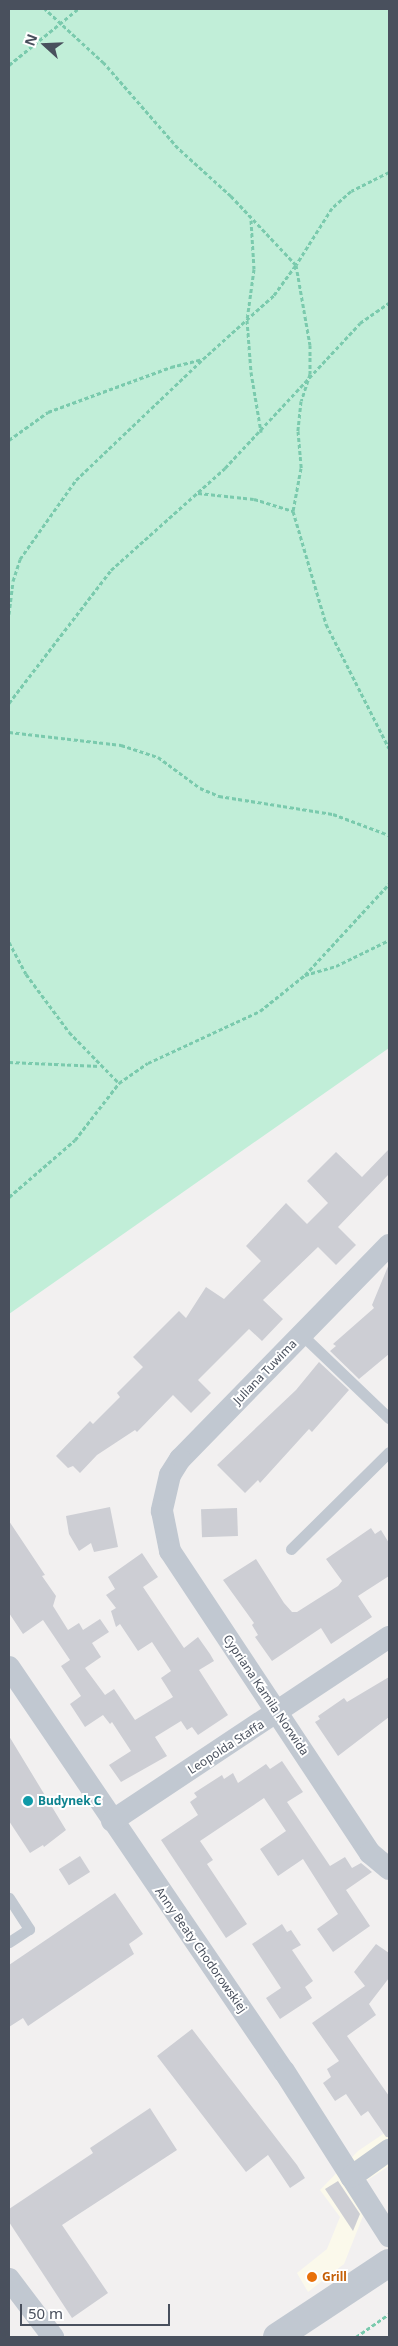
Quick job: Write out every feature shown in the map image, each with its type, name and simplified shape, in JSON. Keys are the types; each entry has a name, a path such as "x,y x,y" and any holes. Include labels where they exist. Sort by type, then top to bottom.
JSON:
{"street":[{"name":"Juliana Tuwima","path":"162,1511 170,1475 180,1459 389,1245"},
{"name":"Cypriana Kamila Norwida","path":"162,1511 170,1551 370,1853 389,1868"},
{"name":"Leopolda Staffa","path":"112,1821 278,1713 389,1637"},
{"name":"Anny Beaty Chodorowskiej","path":"9,1667 112,1821 284,2071 389,2236"},
{"path":"351,2177 389,2150"},
{"path":"277,2337 389,2263"},
{"path":"9,2279 53,2337"}],"lane":[{"path":"302,1335 389,1418"},
{"path":"291,1549 389,1452"},
{"path":"9,1898 29,1929 9,1942"}],"path":[{"path":"45,9 104,63 178,148 231,196 250,220 296,265 308,319 310,374 301,401 298,431 301,468 293,511 326,624 389,748"},
{"path":"9,65 78,9"},
{"path":"9,614 13,581 20,559 39,528 76,480 203,359 274,295 296,265 332,208 351,191 389,172"},
{"path":"250,220 254,269 246,320 250,372 261,432"},
{"path":"9,703 111,570 197,493 261,432 310,374 360,323 389,303"},
{"path":"9,440 48,412 171,367 203,359"},
{"path":"197,493 254,499 293,511"},
{"path":"9,732 121,745 158,758 200,788 219,796 333,814 389,835"},
{"path":"9,1198 76,1140 119,1083 148,1063 260,1011 305,975 389,884"},
{"path":"305,975 336,966 389,940"},
{"path":"9,942 45,1002 101,1066 119,1083"},
{"path":"9,1062 101,1066"},
{"path":"356,2337 389,2314"}],"shaded area":[{"path":"389,2130 389,2166 349,2192 363,2216 344,2264 308,2292 297,2273 327,2249 340,2217 320,2190 358,2151"}],"green space":[{"path":"9,9 389,9 389,1048 9,1314"}],"building":[{"path":"389,1149 389,1174 338,1227 356,1245 336,1265 318,1247 263,1300 283,1319 262,1341 249,1329 198,1380 211,1393 191,1413 173,1395 137,1432 135,1430 97,1455 80,1473 73,1466 68,1468 56,1456 90,1421 93,1424 120,1397 117,1393 143,1367 133,1357 179,1311 186,1318 206,1287 224,1299 261,1261 246,1246 286,1203 307,1224 328,1203 307,1181 336,1152 362,1177"},
{"path":"389,1264 389,1354 359,1379 330,1351 336,1346 333,1344 374,1308 372,1305"},
{"path":"319,1362 349,1390 312,1432 309,1429 260,1483 258,1480 245,1493 217,1465 296,1390"},
{"path":"110,1507 118,1547 94,1552 91,1543 79,1551 69,1534 66,1516"},
{"path":"237,1508 238,1536 202,1537 201,1509"},
{"path":"9,1521 45,1575 42,1576 56,1596 53,1606 68,1630 79,1623 83,1630 100,1619 109,1632 92,1643 101,1657 85,1668 105,1695 114,1689 135,1720 173,1697 161,1678 171,1671 152,1642 138,1651 120,1624 116,1627 111,1611 116,1608 106,1595 115,1589 108,1577 142,1553 158,1577 143,1587 184,1648 198,1637 210,1654 214,1661 199,1670 228,1715 198,1735 192,1727 187,1730 181,1721 155,1737 167,1756 121,1782 109,1765 131,1751 112,1722 110,1724 103,1715 85,1727 70,1704 81,1696 61,1666 70,1660 43,1620 23,1634 9,1613"},
{"path":"371,1528 375,1534 381,1530 389,1543 389,1576 358,1596 372,1617 331,1644 321,1628 272,1661 255,1637 258,1635 252,1625 254,1623 223,1580 256,1559 284,1603 292,1612 297,1612 338,1586 342,1581 326,1559"},
{"path":"389,1677 389,1717 338,1756 315,1722 320,1719 318,1716 344,1698 347,1702"},
{"name":"Budynek C","path":"9,1736 66,1830 44,1847 43,1845 30,1853 9,1821"},
{"path":"282,1761 303,1792 287,1802 330,1866 345,1857 352,1868 361,1863 372,1872 346,1890 370,1926 333,1952 317,1929 338,1914 303,1859 278,1876 260,1849 286,1831 264,1798 200,1841 213,1860 207,1864 247,1924 226,1938 161,1840 198,1815 190,1802 197,1797 194,1793 222,1775 224,1779 233,1773 238,1783 266,1764 270,1769"},
{"path":"80,1856 90,1872 69,1885 59,1869"},
{"path":"115,1893 143,1934 129,1944 134,1954 28,2026 23,2018 9,2027 9,1965"},
{"path":"282,1924 287,1932 291,1930 301,1945 292,1950 313,1981 305,1987 312,1998 280,2019 266,1998 281,1988 252,1944"},
{"path":"376,1944 389,1953 389,1978 369,2004 376,2015 347,2036 389,2096 389,2137 386,2137 368,2111 361,2116 346,2094 335,2101 323,2083 331,2077 327,2069 339,2061 312,2023 365,1986 354,1972"},
{"path":"192,2029 305,2178 290,2188 268,2155 246,2172 157,2056"},
{"path":"150,2108 177,2150 62,2225 108,2293 72,2318 9,2222 9,2209 93,2153 90,2148"},
{"path":"338,2181 360,2214 353,2231 325,2189"}],"place":[{"name":"Budynek C","path":"28,1801"},
{"name":"Grill","path":"312,2277"}]}
